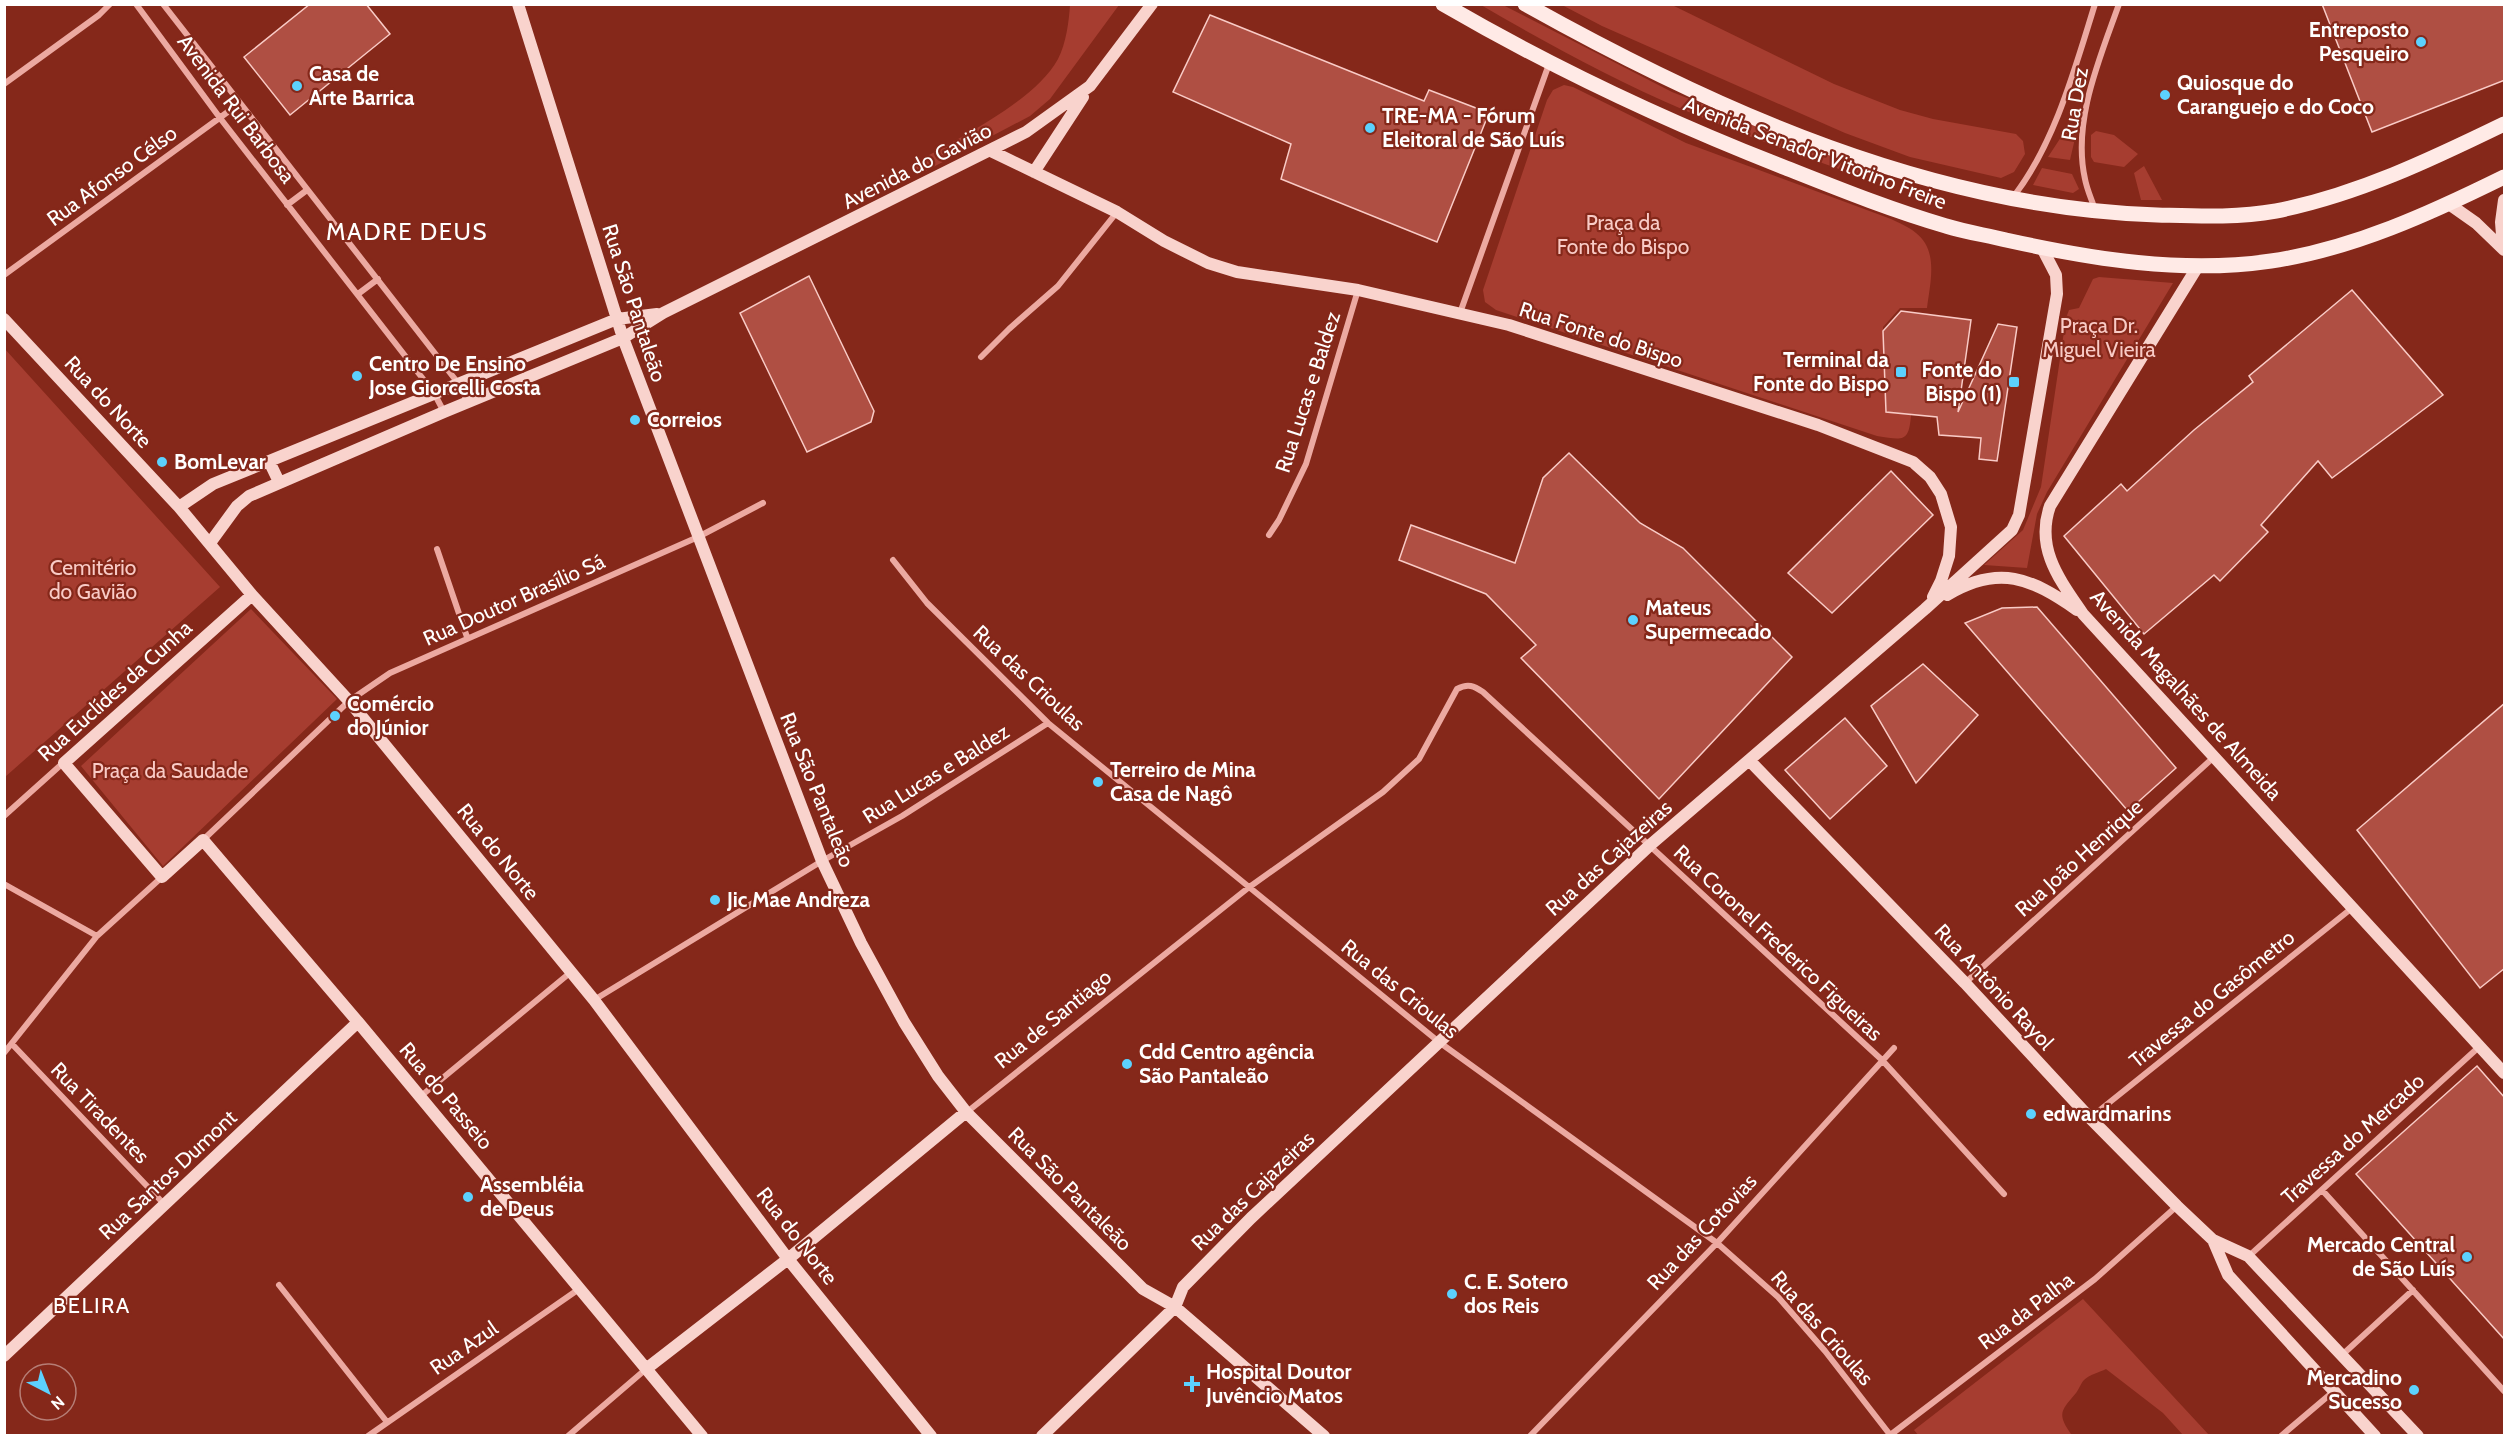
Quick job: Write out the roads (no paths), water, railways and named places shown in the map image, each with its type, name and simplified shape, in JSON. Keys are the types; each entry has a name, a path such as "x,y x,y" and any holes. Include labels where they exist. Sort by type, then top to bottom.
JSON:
{"main road":[{"name":"Avenida Senador Vitorino Freire","path":"1443,4 1550,64 1710,138 1872,202 1948,227 2042,248 2125,262 2198,266 2240,264 2312,253 2379,232 2449,204 2505,177"},
{"name":"Avenida Senador Vitorino Freire","path":"1525,4 1650,71 1779,127 1883,165 2013,198 2096,211 2228,217 2278,210 2344,192 2419,165 2505,124"}],"street":[{"path":"4,84 99,15 110,4"},
{"name":"Avenida Rui Barbosa","path":"136,4 220,118 434,393 444,412"},
{"name":"Avenida Rui Barbosa","path":"164,4 458,383 468,402"},
{"name":"Rua São Pantaleão","path":"518,4 623,338 698,537 822,861 861,943 904,1022 938,1076 966,1112 1143,1289 1175,1307 1324,1436"},
{"name":"Avenida do Gavião","path":"210,543 237,506 249,496 623,338 663,313 991,151 1041,123 1090,86 1152,4"},
{"name":"Rua Dez","path":"2013,198 2037,163 2073,72 2095,4"},
{"name":"Rua Dez","path":"2096,211 2085,179 2083,134 2087,106 2097,68 2119,4"},
{"path":"1460,314 1550,64"},
{"path":"1034,172 1090,86"},
{"name":"Rua Afonso Célso","path":"4,275 240,103"},
{"name":"Rua Fonte do Bispo","path":"991,151 1117,212 1164,241 1208,263 1237,272 1358,290 1509,325 1818,425 1913,462 1930,477 1941,494 1951,527 1945,571 1936,594 1920,613"},
{"name":"Avenida Rui Barbosa","path":"288,205 307,190"},
{"path":"2504,249 2500,222 2505,200"},
{"path":"2449,204 2476,223 2504,249"},
{"path":"981,357 1008,329 1058,286 1117,212"},
{"name":"Rua das Cajazeiras","path":"1042,1436 1175,1307 1183,1287 1251,1218 1439,1042 1649,846 1920,613 2007,535 2019,515 2057,294 2056,275 2042,248"},
{"name":"Avenida Magalhães de Almeida","path":"2198,266 2050,506 2044,534 2047,554 2061,581 2083,614 2505,1073"},
{"path":"358,294 378,279"},
{"name":"Rua Lucas e Baldez","path":"1269,535 1279,520 1306,464 1358,290"},
{"name":"Avenida do Gavião","path":"179,507 213,484 617,319 663,313"},
{"name":"Rua do Norte","path":"4,319 179,507 252,595 349,701 594,1000 788,1259 931,1436"},
{"path":"269,461 279,483"},
{"path":"698,537 763,502"},
{"name":"Rua Doutor Brasílio Sá","path":"203,840 349,701 390,673 698,537"},
{"path":"437,549 468,638"},
{"name":"Rua das Crioulas","path":"893,560 927,603 1048,723 1439,1042 1717,1243 1778,1297 1825,1351 1890,1435"},
{"path":"1920,613 1964,587 1977,582 2005,578 2029,581 2083,614"},
{"name":"Rua Euclídes da Cunha","path":"4,816 252,595"},
{"name":"Rua Coronel Frederico Figueiras","path":"1463,686 1472,685 1483,692 1881,1060 2004,1194"},
{"name":"Rua de Santiago","path":"646,1369 788,1259 966,1112 1248,888 1383,792 1419,759 1457,689 1463,686"},
{"name":"Rua Lucas e Baldez","path":"594,1000 822,861 902,816 1048,723"},
{"name":"Rua João Henrique","path":"1965,983 2214,756"},
{"name":"Rua Antônio Rayol","path":"1749,760 1965,983 2090,1118 2177,1206 2213,1240 2248,1256 2418,1436"},
{"path":"64,763 162,877"},
{"path":"4,1053 98,936 203,840"},
{"name":"Rua do Passeio","path":"203,840 421,1096 702,1436"},
{"path":"4,884 98,936"},
{"name":"Travessa do Gasômetro","path":"2090,1118 2354,907"},
{"path":"421,1096 571,971"},
{"name":"Rua Santos Dumont","path":"4,1356 358,1022"},
{"name":"Rua Tiradentes","path":"12,1044 165,1205"},
{"name":"Travessa do Mercado","path":"2248,1256 2480,1046"},
{"name":"Rua das Cotovias","path":"1530,1436 1717,1243 1894,1048"},
{"path":"2322,1190 2505,1391"},
{"name":"Rua da Palha","path":"1890,1435 2095,1279 2177,1206"},
{"name":"Rua Antônio Rayol","path":"2213,1240 2228,1275 2375,1436"},
{"path":"279,1286 387,1422"},
{"name":"Rua Azul","path":"368,1436 579,1288"},
{"path":"2342,1355 2413,1290"},
{"path":"568,1436 646,1369"},
{"path":"2281,1436 2334,1391"}],"place":[{"name":"Entreposto Pesqueiro","path":"2421,42"},
{"name":"Casa de Arte Barrica","path":"297,86"},
{"name":"Quiosque do Caranguejo e do Coco","path":"2165,95"},
{"name":"TRE-MA - Fórum Eleitoral de São Luís","path":"1370,128"},
{"name":"Terminal da Fonte do Bispo","path":"1901,372"},
{"name":"Centro De Ensino Jose Giorcelli Costa","path":"357,376"},
{"name":"Fonte do Bispo (1)","path":"2014,382"},
{"name":"Correios","path":"635,420"},
{"name":"BomLevar","path":"162,462"},
{"name":"Mateus Supermecado","path":"1633,620"},
{"name":"Comércio do Júnior","path":"335,716"},
{"name":"Terreiro de Mina Casa de Nagô","path":"1098,782"},
{"name":"Jic Mae Andreza","path":"715,900"},
{"name":"Cdd Centro agência São Pantaleão","path":"1127,1064"},
{"name":"edwardmarins","path":"2031,1114"},
{"name":"Assembléia de Deus","path":"468,1197"},
{"name":"Mercado Central de São Luís","path":"2467,1257"},
{"name":"C. E. Sotero dos Reis","path":"1452,1294"},
{"name":"Hospital Doutor Juvêncio Matos","path":"1192,1384"},
{"name":"Mercadino Sucesso","path":"2414,1390"}],"district":[{"name":"MADRE DEUS","path":"407,232"},
{"name":"BELIRA","path":"92,1305"}],"park label":[{"name":"Praça da Fonte do Bispo","path":"1623,235"},
{"name":"Praça Dr. Miguel Vieira","path":"2099,338"},
{"name":"Cemitério do Gavião","path":"93,580"},
{"name":"Praça da Saudade","path":"170,771"}]}
